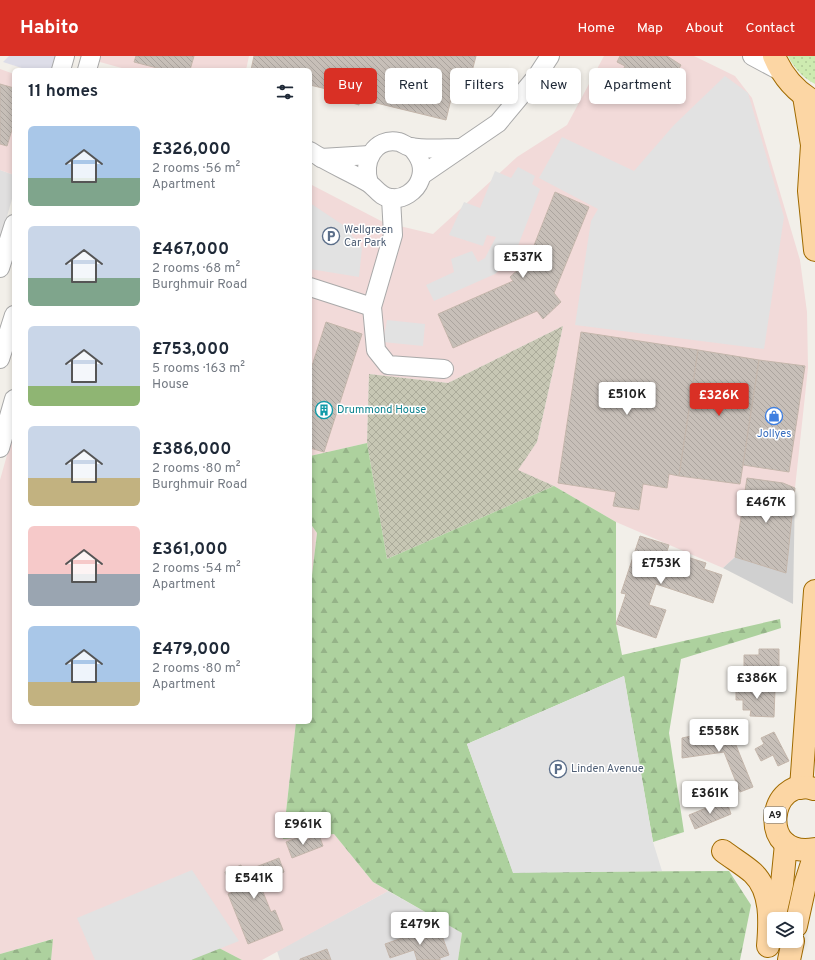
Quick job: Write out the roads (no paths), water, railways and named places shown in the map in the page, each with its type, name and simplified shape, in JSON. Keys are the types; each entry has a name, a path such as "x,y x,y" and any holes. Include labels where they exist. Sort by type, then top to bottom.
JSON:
{"main road":[{"path":"777,63 809,99 812,145 808,191 815,250"},
{"name":"A9","path":"786,844 777,833 774,823 778,804 791,791 808,789 815,591"},
{"path":"776,912 782,884 786,844 796,849 806,851 815,849"},
{"path":"723,851 753,873 763,888 770,914 767,953"},
{"path":"799,912 805,885 815,854"},
{"path":"789,960 792,948"}],"street":[{"path":"62,68 65,56"},
{"path":"88,68 91,56"},
{"path":"422,175 498,122 537,76 550,56"},
{"path":"752,56 777,63"},
{"path":"388,142 399,142 411,148 418,155 422,164 422,175 419,184 409,194 400,198 391,198 378,194 369,183 366,173 366,164 370,155 377,148 388,142"},
{"path":"411,148 461,148"},
{"path":"316,155 370,155"},
{"path":"316,155 369,183"},
{"path":"391,198 393,235 372,307 376,350 388,365 444,369"},
{"path":"0,268 12,230"},
{"path":"312,288 372,307"},
{"path":"0,359 12,321"},
{"path":"0,448 12,406"}],"place":[{"name":"Wellgreen Car Park","path":"331,236"},
{"name":"Drummond House","path":"324,410"},
{"name":"Jollyes","path":"774,416"},
{"name":"Linden Avenue","path":"558,769"}]}
